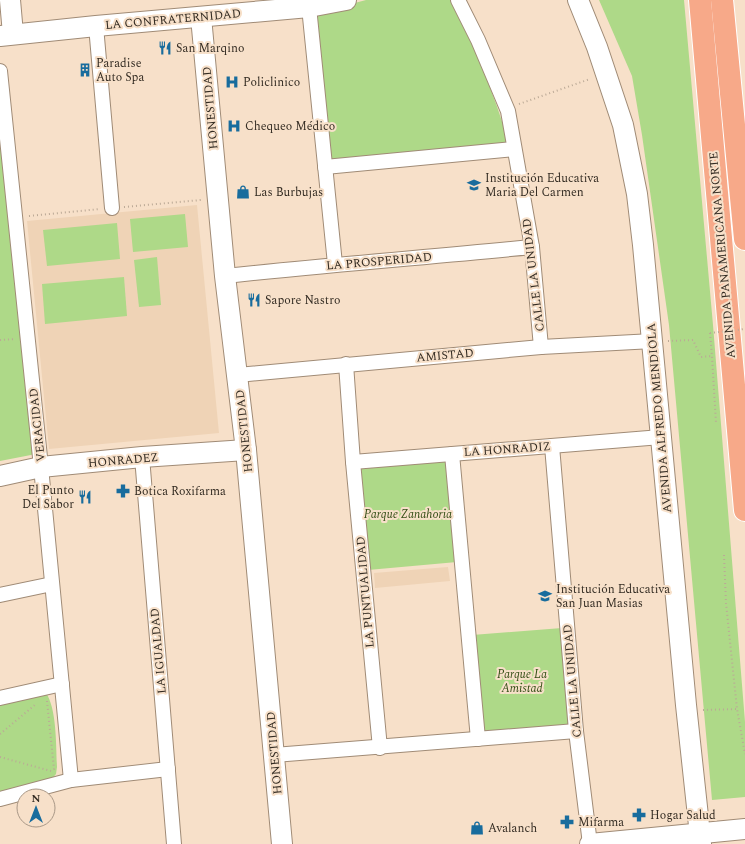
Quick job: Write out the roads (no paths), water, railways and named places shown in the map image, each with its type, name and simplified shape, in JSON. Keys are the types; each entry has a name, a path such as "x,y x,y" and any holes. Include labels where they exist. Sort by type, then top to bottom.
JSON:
{"highway":[{"name":"AVENIDA PANAMERICANA NORTE","path":"700,0 745,510"},
{"name":"AVENIDA PANAMERICANA NORTE","path":"722,0 745,239"},
{"path":"729,76 745,108"}],"street":[{"path":"6,35 10,0"},
{"name":"LA CONFRATERNIDAD","path":"6,35 309,7 346,0"},
{"name":"CALLE LA UNIDAD","path":"458,0 478,40 507,108 532,247 541,347"},
{"name":"AVENIDA ALFREDO MENDIOLA","path":"578,0 597,47 623,125 637,194 685,697 701,839"},
{"path":"309,7 335,264"},
{"name":"HONESTIDAD","path":"201,17 225,276 246,450 282,844"},
{"path":"96,26 112,208"},
{"name":"VERACIDAD","path":"0,71 41,467 71,780"},
{"path":"325,167 514,148"},
{"name":"LA PROSPERIDAD","path":"225,276 335,264 425,258 532,247"},
{"name":"AMISTAD","path":"238,375 541,347 652,341"},
{"name":"LA PUNTUALIDAD","path":"346,364 353,462 380,748"},
{"name":"LA HONRADIZ","path":"353,462 661,437"},
{"name":"CALLE LA UNIDAD","path":"552,446 576,731 590,844"},
{"name":"HONRADEZ","path":"0,476 41,467 142,457 246,450"},
{"path":"452,454 478,739"},
{"name":"LA IGUALDAD","path":"142,457 174,844"},
{"path":"0,595 52,584"},
{"path":"0,698 62,684"},
{"path":"274,756 576,731"},
{"path":"0,799 71,780 168,768"},
{"path":"590,844 701,839 745,830"}],"place":[{"name":"San Marqino","path":"165,48"},
{"name":"Paradise Auto Spa","path":"85,70"},
{"name":"Policlinico","path":"232,82"},
{"name":"Chequeo Médico","path":"234,126"},
{"name":"Institución Educativa Maria Del Carmen","path":"474,185"},
{"name":"Las Burbujas","path":"243,192"},
{"name":"Sapore Nastro","path":"254,300"},
{"name":"Botica Roxifarma","path":"123,491"},
{"name":"El Punto Del Sabor","path":"85,497"},
{"name":"Institución Educativa San Juan Masias","path":"545,596"},
{"name":"Hogar Salud","path":"639,815"},
{"name":"Mifarma","path":"567,822"},
{"name":"Avalanch","path":"477,828"}],"park label":[{"name":"Parque Zanahoria","path":"408,514"},
{"name":"Parque La Amistad","path":"522,681"}]}
